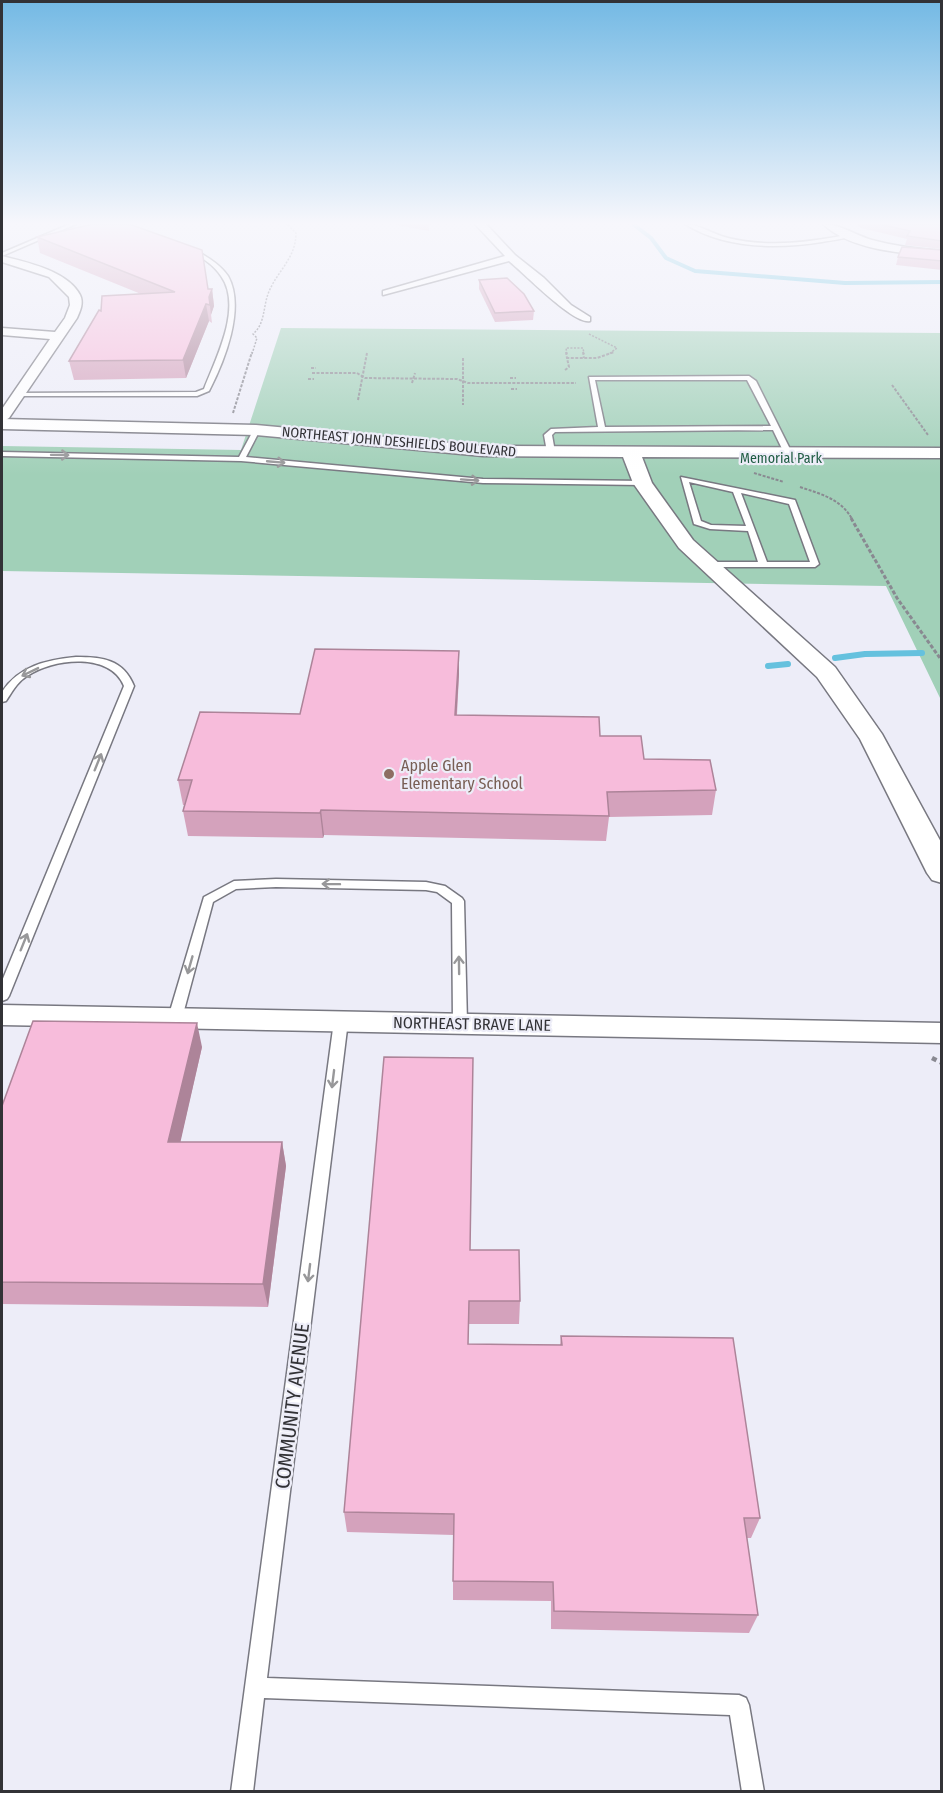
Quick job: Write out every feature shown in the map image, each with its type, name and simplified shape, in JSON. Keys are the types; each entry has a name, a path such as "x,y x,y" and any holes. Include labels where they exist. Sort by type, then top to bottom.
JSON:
{"street":[{"path":"2,418 71,318 75,308"},
{"path":"568,308 586,319"},
{"path":"2,331 58,336"},
{"name":"NORTHEAST JOHN DESHIELDS BOULEVARD","path":"2,424 256,430 425,447 551,452 942,453"},
{"path":"631,453 643,483 686,544 826,672 873,739 942,873"},
{"name":"NORTHEAST BRAVE LANE","path":"2,1015 942,1033"}],"lane":[{"path":"17,395 197,394 207,390 233,318 232,308"},
{"path":"602,429 591,378 749,378 753,381 788,453"},
{"path":"551,452 548,435 553,430 776,428"},
{"path":"242,459 256,430"},
{"path":"2,454 242,459 483,481 643,483"},
{"path":"708,564 815,564 792,502 684,479 697,522 710,527 751,529"},
{"path":"736,490 763,564"},
{"path":"2,699 9,686 26,672 54,662 80,660 108,663 123,673 129,686 2,996"},
{"path":"175,1018 208,900 234,885 357,884 441,889 458,901 460,1023"},
{"name":"COMMUNITY AVENUE","path":"242,1791 341,1021"},
{"path":"256,1688 739,1706 753,1791"}],"path":[{"path":"230,419 257,338 253,334 260,328 265,308"},
{"path":"567,358 606,357 615,352 617,348 586,333 586,319"},
{"path":"564,370 569,367 566,348 583,348 584,358"},
{"path":"358,400 367,353"},
{"path":"463,358 463,405"},
{"path":"311,378 314,369"},
{"path":"312,373 357,373 365,378 413,375 463,381 567,383"},
{"path":"412,384 413,375"},
{"path":"513,378 514,388"},
{"path":"892,385 929,437"}],"green space":[{"name":"Memorial Park","path":"281,328 941,333 941,700 886,586 2,571 2,446 241,450"}],"building":[{"path":"101,308 204,308 183,360 69,361 99,310 101,311"},
{"path":"492,308 532,308 534,311 495,313"},
{"path":"315,649 459,651 455,715 599,717 600,736 641,736 644,759 710,760 716,790 607,792 609,816 321,810 320,813 183,811 192,780 178,780 200,712 300,714"},
{"path":"33,1021 197,1023 168,1142 282,1142 263,1284 2,1282 2,1106"},
{"path":"384,1057 473,1058 470,1250 519,1250 520,1301 469,1301 468,1344 562,1345 561,1336 733,1338 760,1518 744,1518 758,1615 554,1611 553,1582 453,1581 454,1514 344,1512"}],"waterway":[{"path":"835,658 865,654 922,653"},
{"path":"768,666 788,664"}],"place":[{"name":"Apple Glen Elementary School","path":"389,774"}]}
